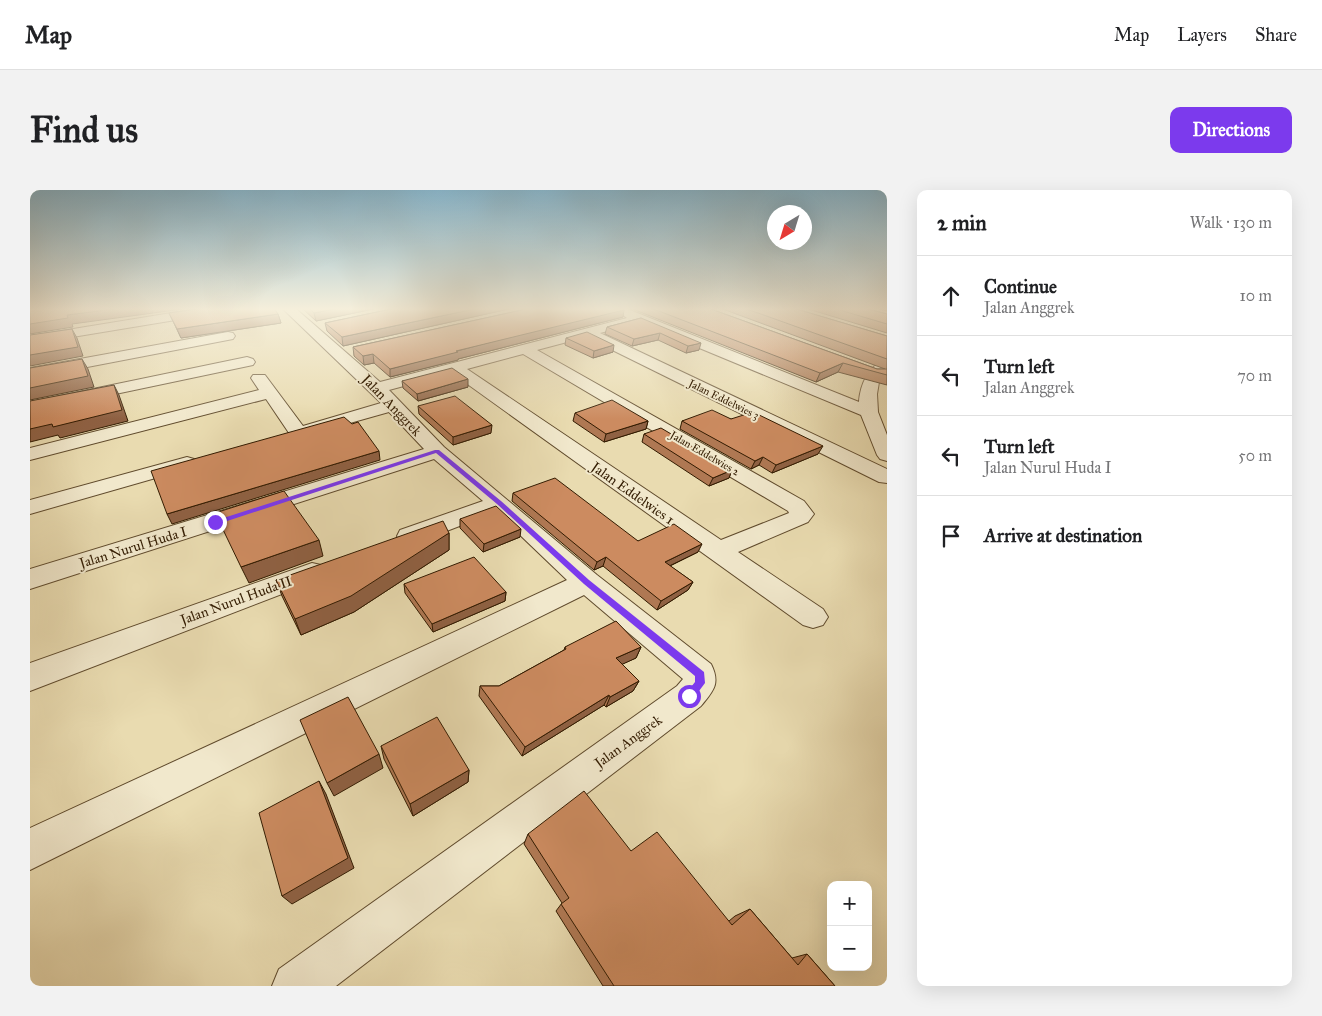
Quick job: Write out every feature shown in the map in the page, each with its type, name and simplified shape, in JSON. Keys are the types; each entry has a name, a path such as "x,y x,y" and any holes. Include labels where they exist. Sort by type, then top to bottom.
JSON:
{"street":[{"path":"30,373 179,345"},
{"path":"235,345 270,393 288,434 454,367 536,345"},
{"name":"Jalan Anggrek","path":"296,986 689,696 700,683 700,674 586,582 499,503 437,451 385,396 341,345"},
{"name":"Jalan Eddelwies 3","path":"614,345 887,477"},
{"path":"707,345 869,412"},
{"name":"Jalan Eddelwies 2","path":"523,348 796,506 801,511 800,517 717,551"},
{"path":"30,407 247,362"},
{"path":"860,366 882,368"},
{"name":"Jalan Eddelwies 1","path":"454,367 813,617"},
{"path":"882,368 870,384 869,412 887,455"},
{"path":"30,454 270,393"},
{"name":"Jalan Nurul Huda I","path":"30,579 437,451"},
{"path":"30,507 202,458"},
{"path":"389,544 499,503"},
{"name":"Jalan Nurul Huda II","path":"30,677 334,564"},
{"path":"30,849 586,582"}],"building":[{"path":"30,345 77,345 78,347 30,355"},
{"path":"361,345 480,345 390,369 373,354 363,356 353,347"},
{"path":"581,345 614,345 594,351"},
{"path":"748,345 811,345 877,369 887,369 887,375 843,363 820,373"},
{"path":"848,345 887,345 887,359"},
{"path":"82,359 88,376 30,388 30,368"},
{"path":"452,368 468,379 417,394 402,381"},
{"path":"114,385 122,410 53,427 52,424 30,429 30,401"},
{"path":"455,396 492,425 453,437 418,406"},
{"path":"612,400 648,421 606,434 575,413"},
{"path":"712,410 731,419 753,412 823,446 776,465 763,457 755,461 682,421"},
{"path":"344,417 352,424 358,422 379,451 167,514 151,471"},
{"path":"661,428 732,470 713,478 644,434"},
{"path":"555,478 638,541 674,524 702,544 665,562 693,582 661,601 606,557 597,562 513,493"},
{"path":"284,491 319,540 241,567 215,513"},
{"path":"496,506 521,529 484,544 460,519"},
{"path":"443,521 449,533 351,596 295,619 276,580"},
{"path":"474,557 506,592 432,624 404,584"},
{"path":"616,621 641,647 616,658 639,681 610,697 609,695 525,747 480,686 499,686 566,649 565,647"},
{"path":"348,697 379,754 327,783 300,720"},
{"path":"437,717 469,770 410,804 381,746"},
{"path":"319,781 348,858 282,896 259,813"},
{"path":"584,791 631,851 657,832 732,925 750,909 798,965 807,954 835,986 614,986 561,904 569,898 528,834"}],"route":[{"path":"215,522 437,451 499,503 586,582 700,674 700,683 689,696"}]}
